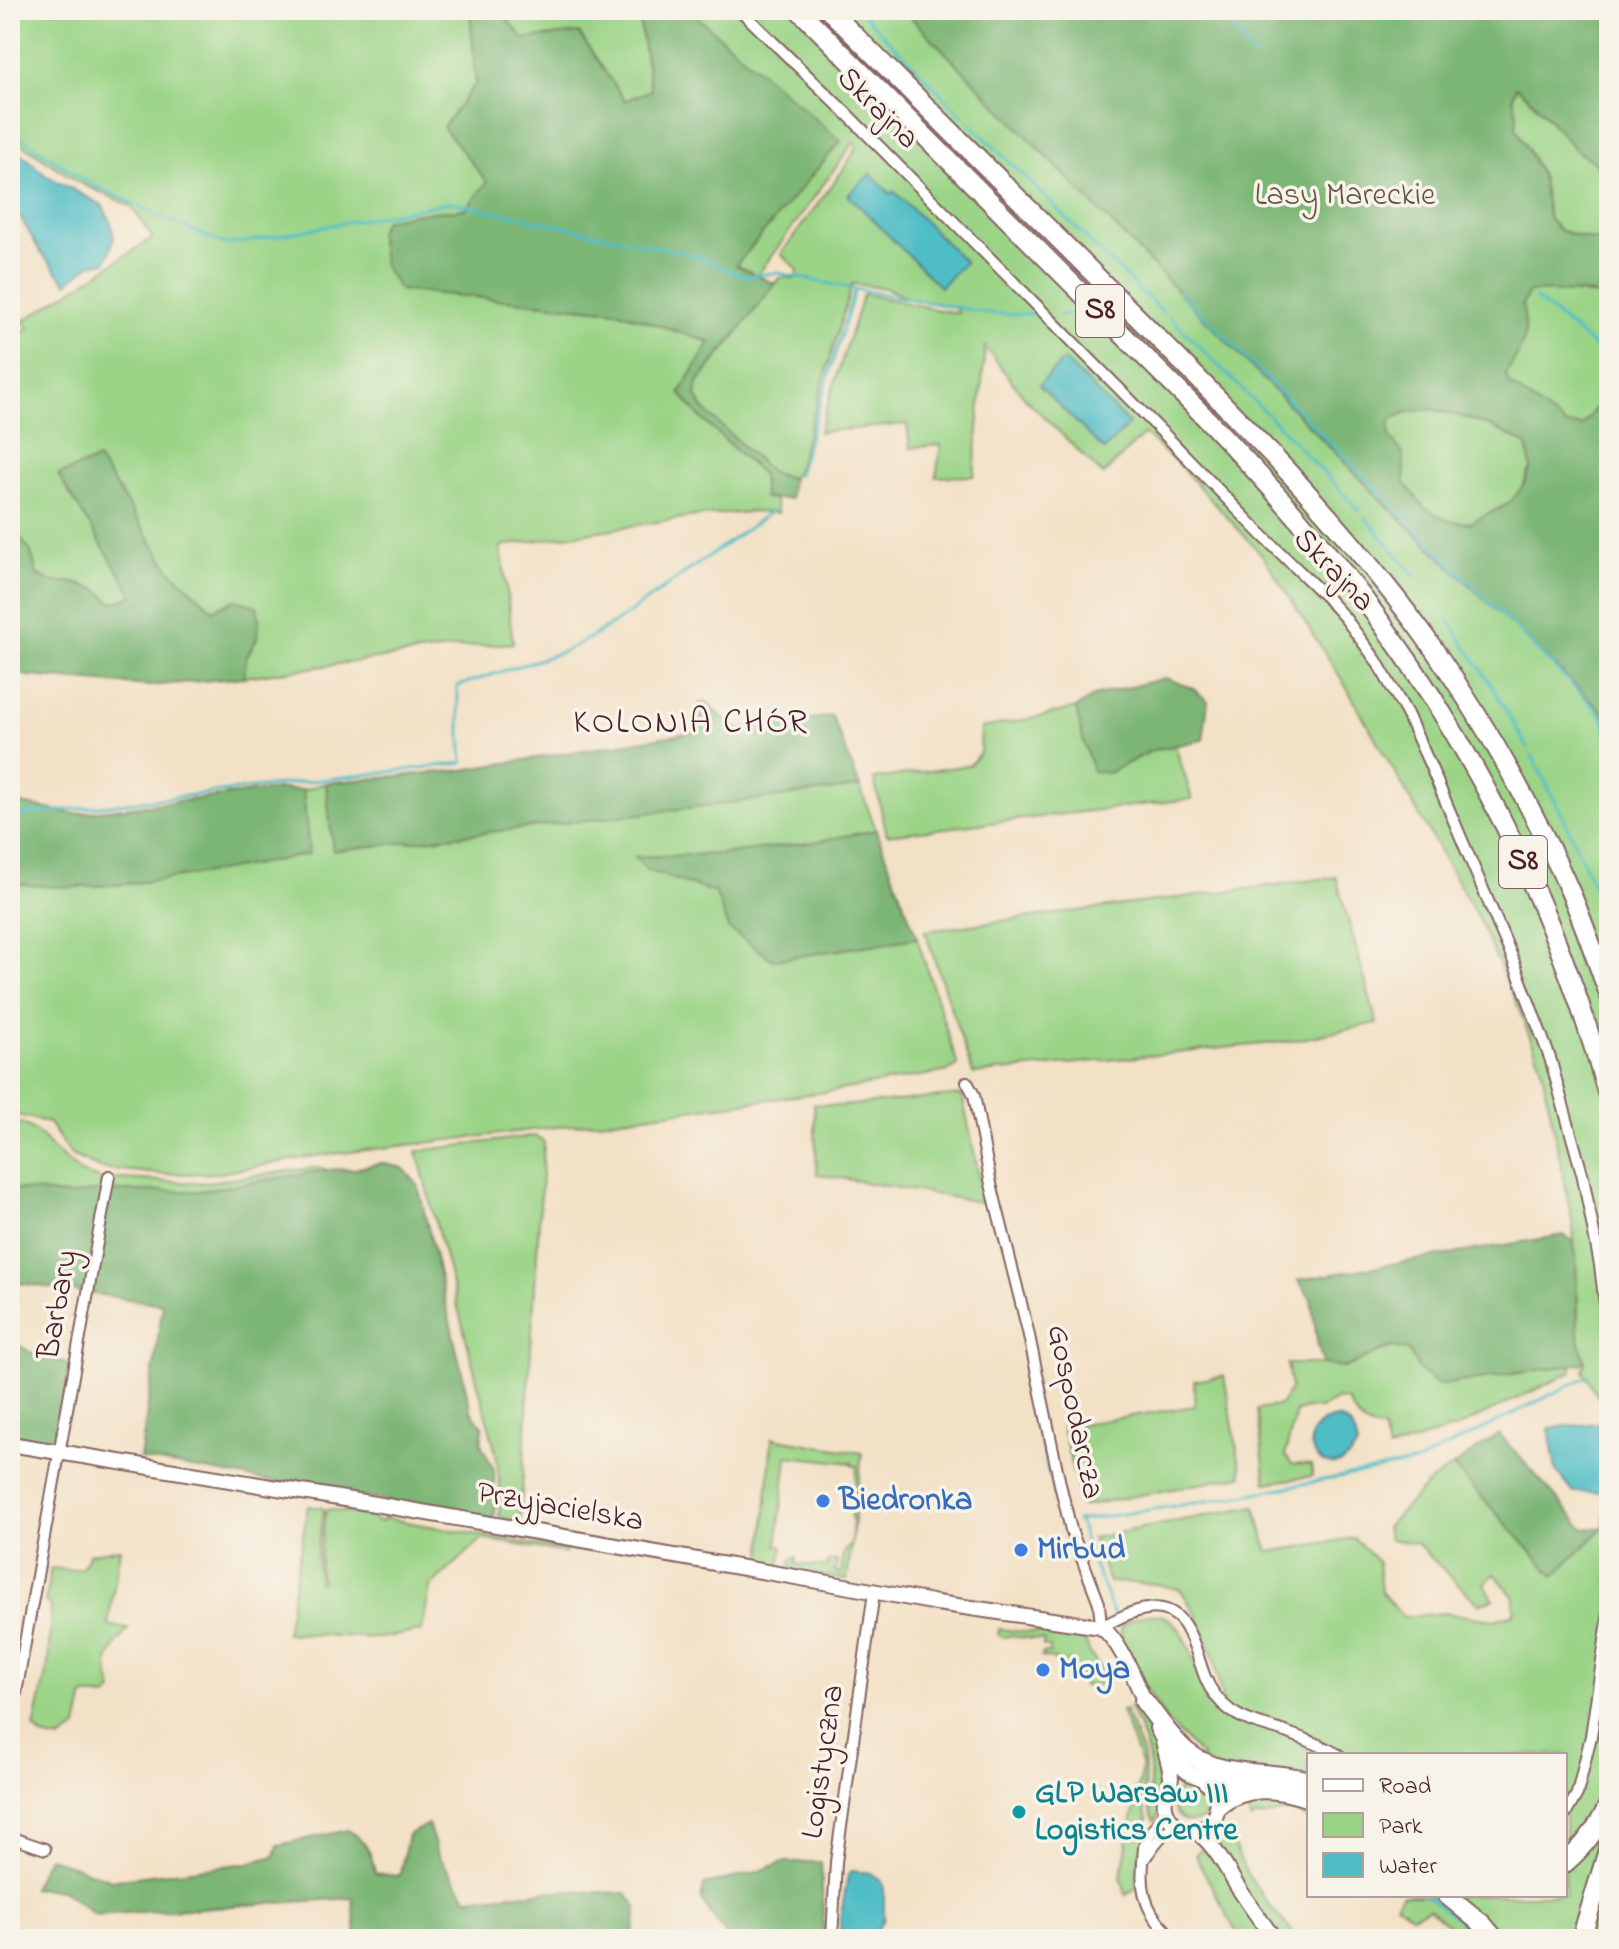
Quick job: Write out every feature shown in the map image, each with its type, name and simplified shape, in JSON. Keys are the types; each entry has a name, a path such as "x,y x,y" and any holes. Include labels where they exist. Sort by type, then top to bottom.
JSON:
{"highway":[{"name":"S8","path":"799,10 1264,479 1384,626 1438,705 1477,772 1527,870 1561,951 1609,1099"},
{"name":"S8","path":"829,10 1215,394 1334,523 1406,611 1476,714 1531,812 1573,898 1609,994"},
{"path":"1144,1701 1176,1742 1200,1761 1220,1769 1307,1780"},
{"path":"1200,1778 1222,1783 1259,1773"},
{"path":"1216,1813 1238,1793 1254,1790 1273,1789 1307,1797"},
{"path":"1567,1861 1591,1837 1609,1804"},
{"path":"1581,1939 1609,1847"},
{"path":"1449,1897 1495,1939"}],"street":[{"name":"Skrajna","path":"740,10 1325,596 1376,660 1407,714 1430,765 1512,957 1550,1058 1583,1177 1600,1265 1609,1337"},
{"name":"Gospodarcza","path":"967,1082 974,1095 991,1184 1028,1331 1064,1500 1076,1543 1099,1603 1101,1627 1115,1642 1163,1740 1179,1764 1216,1792 1223,1862"},
{"name":"Barbary","path":"10,1726 109,1176"},
{"name":"Przyjacielska","path":"10,1444 967,1608 1101,1627"},
{"name":"Logistyczna","path":"832,1939 836,1862 874,1592"},
{"path":"1101,1627 1147,1608 1171,1613 1189,1631 1204,1676 1216,1697 1229,1710 1246,1720 1335,1753"},
{"path":"1567,1812 1577,1794 1591,1736 1609,1614"},
{"name":"Gospodarcza","path":"1163,1740 1170,1773 1166,1811"},
{"path":"1170,1787 1180,1778 1200,1778"},
{"path":"1175,1939 1161,1926 1145,1901 1141,1881 1145,1844 1166,1811 1177,1826 1194,1830 1203,1837 1275,1939"},
{"path":"1194,1830 1201,1828 1216,1813"},
{"path":"1144,1859 1161,1836 1177,1826"},
{"path":"10,1837 45,1849"}],"green space":[{"path":"10,10 470,11 476,84 443,127 488,182 466,209 414,214 400,290 617,311 711,343 680,393 699,416 762,475 764,498 774,499 778,513 696,516 501,546 513,643 454,648 244,677 246,658 257,638 235,600 213,610 170,570 98,460 59,475 134,596 113,603 98,590 70,582 53,582 37,574 31,552 10,524 10,325 18,336 29,328 19,318 25,320 153,238 131,206 80,183 10,136"},
{"path":"442,10 499,10 524,39 579,33 625,101 651,90 640,24 619,10 689,10 841,141 736,265 775,284 698,382 696,395 702,408 772,473 792,478 790,499 764,498 762,474 699,416 680,393 710,342 617,311 400,290 384,267 378,232 385,220 466,209 487,182 443,127 476,83 470,12"},
{"path":"499,10 619,10 640,23 651,90 625,101 579,33 524,39"},
{"path":"689,10 904,10 1387,506 1604,713 1609,728 1609,1939 1465,1939 1429,1909 1412,1916 1396,1904 1401,1897 1567,1897 1567,1753 1307,1753 1307,1819 1293,1811 1250,1820 1240,1776 1224,1780 1184,1764 1203,1758 1166,1720 1121,1640 1121,1628 1134,1619 1157,1615 1168,1619 1184,1636 1204,1688 1225,1714 1214,1659 1198,1617 1181,1590 1156,1584 1109,1582 1092,1538 1255,1506 1268,1552 1354,1538 1378,1562 1381,1592 1403,1617 1445,1613 1494,1620 1514,1614 1514,1597 1495,1574 1484,1583 1493,1599 1479,1604 1416,1543 1389,1539 1386,1527 1431,1481 1453,1466 1554,1576 1604,1527 1607,1411 1583,1371 1585,1363 1578,1334 1573,1225 1541,1065 1478,918 1341,678 1263,556 1177,463 1144,434 1103,475 1025,398 985,347 974,476 936,477 941,445 910,448 907,424 819,432 863,294 958,313 955,308 904,297 886,288 852,284 798,467 792,478 772,473 702,408 696,395 698,382 779,278 795,278 798,270 781,254 857,147 854,142 757,276 736,266 699,20"},
{"name":"Lasy Mareckie","path":"904,10 1609,10 1609,728 1601,710 1387,506","holes":["1516,87 1576,150 1594,162 1600,172 1608,214 1607,225 1599,240 1561,231 1549,220 1541,175 1516,128 1513,97","1529,292 1594,294 1600,295 1605,303 1605,378 1598,405 1582,426 1566,425 1509,384 1506,374 1523,342 1525,326 1522,305","1430,409 1456,415 1492,427 1527,445 1531,468 1510,503 1470,523 1449,521 1425,508 1405,483 1403,454 1390,437 1390,420 1407,412"]},
{"path":"1516,86 1576,150 1596,164 1604,181 1608,203 1607,225 1599,240 1561,231 1549,220 1541,175 1516,128 1513,97"},
{"path":"1529,292 1600,296 1605,303 1605,378 1598,405 1582,426 1566,425 1508,384 1506,374 1520,349 1524,333 1522,305"},
{"path":"1430,409 1480,422 1527,445 1531,468 1510,503 1470,523 1448,521 1425,508 1405,483 1403,454 1390,437 1390,419 1407,412"},
{"path":"98,459 170,570 213,610 235,600 257,606 257,638 246,658 244,677 149,686 10,672 10,524 31,552 37,575 53,582 70,582 98,590 113,603 134,596 58,475"},
{"path":"1165,678 1192,688 1208,701 1203,740 1153,750 1108,773 1093,771 1076,708 1094,696"},
{"path":"707,703 740,729 832,716 860,787 333,851 326,783 463,770 694,732 702,715 699,704"},
{"path":"1076,708 1083,740 1108,773 1153,750 1175,745 1192,799 887,835 874,779 969,765 980,753 981,728"},
{"path":"326,783 333,851 860,787 876,830 809,843 720,854 636,857 647,870 716,893 728,928 773,960 917,938 958,1066 949,1071 833,1091 308,1157 220,1173 161,1174 100,1168 71,1155 49,1123 10,1113 10,883 74,887 130,884 308,854 303,790"},
{"path":"278,789 303,790 309,854 136,883 69,887 10,883 10,802 75,814"},
{"path":"876,830 917,938 773,960 728,928 716,893 647,870 634,857 720,854 809,843"},
{"path":"1336,877 1377,1023 1292,1041 973,1074 925,931"},
{"path":"962,1095 985,1203 817,1174 814,1104 841,1106"},
{"path":"10,1122 24,1124 81,1173 102,1180 199,1183 319,1167 327,1170 354,1169 199,1191 96,1191 71,1196 10,1188"},
{"path":"535,1136 544,1142 520,1522 499,1517 501,1492 496,1453 417,1151"},
{"path":"381,1163 403,1168 418,1185 471,1411 483,1427 481,1444 494,1470 495,1515 492,1519 140,1459 163,1304 18,1283 13,1342 32,1353 69,1364 58,1443 10,1435 10,1188 71,1196 96,1191 199,1191"},
{"path":"1564,1235 1573,1241 1576,1255 1578,1334 1585,1363 1439,1385 1419,1370 1409,1350 1391,1347 1344,1368 1323,1364 1311,1299 1298,1280"},
{"path":"1392,1347 1409,1350 1419,1370 1439,1385 1572,1365 1572,1372 1456,1428 1388,1450 1383,1429 1370,1427 1361,1421 1348,1401 1337,1399 1320,1409 1296,1411 1285,1455 1292,1464 1311,1465 1313,1476 1266,1483 1257,1409 1280,1405 1291,1388 1287,1364 1323,1364 1344,1368"},
{"path":"1224,1376 1242,1476 1082,1506 1062,1427 1195,1406 1194,1381"},
{"path":"1499,1434 1584,1529 1604,1527 1554,1576 1453,1466"},
{"path":"772,1438 862,1453 847,1580 794,1571 790,1565 791,1559 797,1557 796,1564 827,1567 828,1560 837,1561 835,1572 841,1573 843,1553 851,1544 857,1466 852,1463 787,1456 777,1545 783,1547 780,1565 776,1568 724,1557 723,1551 725,1554 762,1560"},
{"path":"308,1506 324,1510 317,1551 318,1583 323,1582 320,1580 320,1551 328,1509 374,1517 376,1521 382,1522 383,1518 566,1550 566,1553 482,1539 430,1587 422,1631 380,1638 286,1633"},
{"path":"120,1548 108,1625 128,1629 109,1657 108,1671 113,1691 107,1697 84,1695 77,1728 60,1740 42,1736 34,1728 48,1664 51,1606 45,1601 51,1568 82,1568 89,1554"},
{"path":"999,1629 1081,1637 1110,1680 1083,1686 1085,1677 1072,1674 1074,1662 1068,1661 1066,1669 1056,1665 1057,1660 1041,1657 1042,1653 1050,1653 1050,1647 1043,1646 1044,1640 1002,1637 998,1634"},
{"path":"1137,1705 1142,1708 1166,1766 1165,1792 1155,1822 1149,1802 1149,1759 1130,1707"},
{"path":"1125,1710 1142,1753 1145,1769 1144,1808 1150,1830 1139,1854 1136,1888 1126,1895 1121,1877 1142,1767 1121,1711"},
{"path":"1192,1784 1206,1789 1211,1803 1206,1817 1192,1822 1178,1817 1173,1803 1178,1789"},
{"path":"428,1824 438,1855 467,1898 554,1891 626,1893 637,1907 633,1939 356,1937 353,1898 96,1915 62,1890 32,1888 48,1857 111,1880 248,1863 275,1856 278,1845 348,1830 367,1848 375,1873 396,1876 400,1874 408,1835"},
{"path":"1229,1835 1246,1872 1271,1908 1300,1939 1241,1939 1238,1935 1195,1855 1210,1843"},
{"path":"783,1862 821,1862 824,1939 729,1939 701,1900 704,1885"}],"water":[{"path":"10,150 26,157 45,175 102,205 114,238 106,262 91,264 67,283 41,253 10,200"},
{"path":"871,173 890,194 894,191 965,262 940,287 848,195"},
{"path":"1064,360 1129,424 1104,450 1039,385"},
{"path":"1337,1418 1352,1428 1357,1446 1345,1460 1333,1464 1323,1462 1311,1444 1313,1433 1321,1424"},
{"path":"1599,1423 1602,1492 1573,1492 1556,1471 1549,1428"},
{"path":"852,1871 871,1873 884,1886 884,1919 871,1939 841,1939 840,1920 848,1875"}],"waterway":[{"path":"859,10 963,116"},
{"path":"1218,10 1256,58"},
{"path":"969,122 1163,311"},
{"path":"10,130 89,183 225,244 451,202 694,255 743,276 778,273 855,289"},
{"path":"798,475 855,289 993,314 1036,314"},
{"path":"1179,291 1599,712 1609,739"},
{"path":"1535,298 1609,358"},
{"path":"1060,315 1075,313"},
{"path":"1170,317 1360,511"},
{"path":"10,814 23,815 463,763 457,686 565,651 593,636 772,511"},
{"path":"1366,518 1415,576"},
{"path":"1449,621 1528,748"},
{"path":"1532,756 1562,814 1609,921"},
{"path":"1077,1521 1246,1495 1417,1462 1588,1376"},
{"path":"1034,1414 1061,1522"},
{"path":"1079,1521 1097,1572"},
{"path":"1098,1574 1114,1615"},
{"path":"1567,1845 1590,1815 1609,1751"},
{"path":"1428,1897 1480,1939"}],"place":[{"name":"Biedronka","path":"823,1501"},
{"name":"Mirbud","path":"1021,1550"},
{"name":"Moya","path":"1043,1670"},
{"name":"GLP Warsaw III Logistics Centre","path":"1019,1812"}],"district":[{"name":"KOLONIA CHÓR","path":"691,724"}]}
